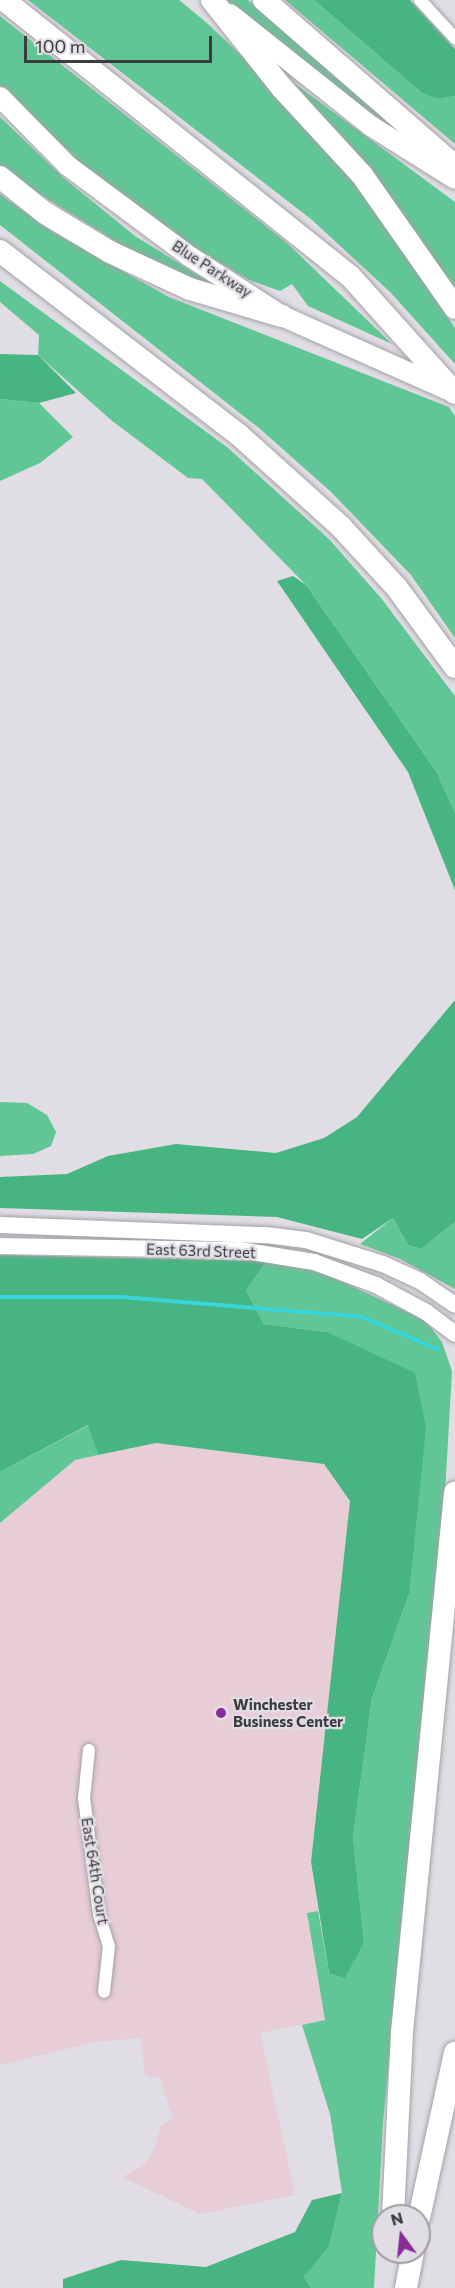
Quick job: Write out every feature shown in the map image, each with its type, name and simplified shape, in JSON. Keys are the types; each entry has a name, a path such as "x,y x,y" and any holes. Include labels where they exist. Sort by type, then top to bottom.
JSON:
{"highway":[{"path":"4,0 350,276 455,393"},
{"path":"212,0 371,126 455,179"},
{"path":"212,0 282,88 363,174 455,308"},
{"path":"264,0 455,166"},
{"name":"Blue Parkway","path":"0,97 68,166 189,256 282,316 455,393"},
{"path":"0,177 45,213 110,252 190,289 282,316"},
{"path":"0,251 239,435 341,527 397,588 455,667"},
{"path":"394,2204 402,2032 455,1493"},
{"path":"422,2204 455,2053"},
{"path":"403,2264 406,2285"},
{"path":"406,2285 410,2264"}],"main road":[{"name":"East 63rd Street","path":"0,1225 266,1235 306,1240 383,1264 420,1281 455,1305"},
{"name":"East 63rd Street","path":"0,1246 240,1250 314,1262 376,1286 426,1312 455,1334"}],"street":[{"path":"420,0 455,38"},
{"name":"East 64th Court","path":"89,1750 84,1798 99,1914 109,1946 104,1992"}],"shaded area":[{"path":"156,1443 324,1464 350,1501 311,1862 318,1911 307,1913 325,2020 260,2033 295,2195 200,2214 122,2177 143,2166 154,2149 161,2125 173,2119 160,2078 145,2075 141,2038 95,2042 0,2065 0,1523 75,1460"}],"green space":[{"path":"28,0 179,0 207,23 244,58 354,180 455,328 455,364 390,292 312,220"},
{"path":"227,0 248,0 445,165 333,86"},
{"path":"285,0 314,0 422,93 438,99 455,96 455,144"},
{"path":"314,0 410,0 455,49 455,96 438,99 422,93"},
{"path":"0,16 286,242 392,344 308,306 292,284 280,291 249,280 182,241 88,170 0,86"},
{"path":"294,83 455,202 455,293 369,171"},
{"path":"0,117 66,180 135,236 222,290 149,262 15,179 0,166"},
{"path":"0,194 51,231 169,297 449,407 455,416 455,638 411,575 331,492 259,428 0,225"},
{"path":"0,281 227,447 329,539 381,598 455,696 455,813 436,771 306,585 202,479 188,478 111,420 38,355 39,335 0,302"},
{"path":"0,354 38,355 76,393 39,403 0,399"},
{"path":"0,399 39,403 73,437 40,463 0,481"},
{"path":"293,576 306,585 436,771 455,813 455,890 408,772 277,581"},
{"path":"455,1000 455,1222 421,1249 408,1245 393,1218 362,1239 277,1217 0,1208 0,1177 67,1174 108,1156 176,1144 276,1153 324,1138 357,1117"},
{"path":"0,1102 27,1103 47,1115 56,1132 51,1146 33,1154 0,1156"},
{"path":"393,1218 408,1245 421,1249 455,1222 455,1289 400,1259 360,1244"},
{"path":"0,1255 267,1261 246,1290 264,1324 327,1332 415,1373 426,1428 409,1594 372,1698 353,1837 364,1942 345,1978 329,1973 311,1862 350,1501 324,1464 156,1443 98,1455 88,1425 0,1472"},
{"path":"267,1261 319,1271 425,1320 442,1342 452,1371 444,1510 383,2123 379,2204 371,2204 371,2264 375,2264 374,2288 311,2288 304,2277 329,2247 342,2193 330,2114 302,2025 325,2020 307,1913 318,1911 329,1973 364,1942 353,1837 372,1698 409,1594 327,1332 264,1324 246,1290"},
{"path":"89,1425 98,1455 75,1460 0,1523 0,1472"},
{"path":"342,2193 329,2247 304,2277 311,2288 63,2288 63,2279 121,2260 206,2267 295,2232 312,2200"}],"waterway":[{"path":"0,1297 121,1297 362,1317 437,1349"}],"place":[{"name":"Winchester Business Center","path":"221,1713"}]}
